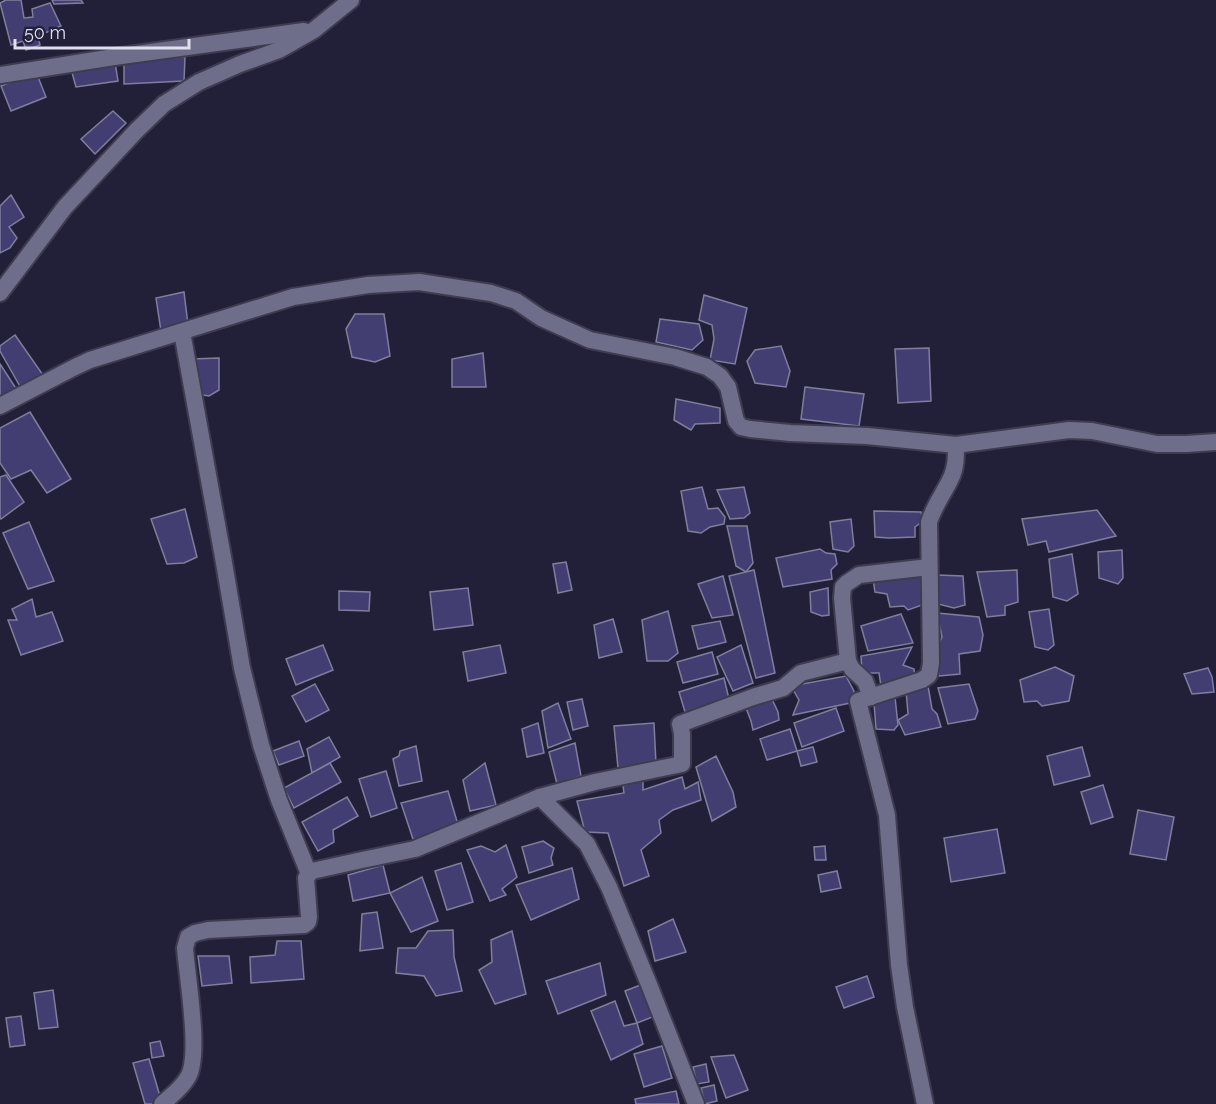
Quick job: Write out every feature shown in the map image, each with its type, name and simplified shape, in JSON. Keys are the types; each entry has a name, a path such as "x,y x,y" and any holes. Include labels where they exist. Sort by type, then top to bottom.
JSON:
{"street":[{"path":"0,293 65,207 164,104 200,82 240,64 279,51 314,30 351,0"},
{"path":"0,75 314,30"},
{"path":"0,406 90,360 293,297 368,285 419,282 491,293 516,301 542,318 590,340 675,357 707,366 720,376 728,387 736,421 741,427 750,429 867,436 956,445 1069,430 1092,430 1157,444 1216,442"},
{"path":"182,332 245,679 261,745 279,800 309,874"},
{"path":"926,1104 905,1007 899,965 886,815 858,701 922,680 929,675 931,663 929,522 933,509 952,477 956,461 956,445"},
{"path":"872,697 865,681 852,669 848,661 843,587 859,575 929,567"},
{"path":"162,1104 189,1077 194,1060 185,948 188,937 208,930 304,925 308,922 309,917 306,878 312,871 415,849 540,796 681,764 680,724 783,688 801,673 848,661"},
{"path":"540,796 587,844 609,887 696,1104"}],"building":[{"path":"6,0 21,0 24,18 33,17 32,9 50,3 61,26 38,36 40,45 26,50 23,41 11,45 0,3"},
{"path":"52,0 81,0 83,3 54,4"},
{"path":"185,57 184,81 124,84 124,59"},
{"path":"115,62 118,81 76,87 71,69"},
{"path":"36,72 46,97 11,111 1,86"},
{"path":"113,111 126,123 95,154 81,139"},
{"path":"11,195 24,217 9,227 17,238 10,248 0,253 0,206"},
{"path":"184,292 188,325 161,331 156,298"},
{"path":"704,295 747,308 735,364 710,360 714,339 712,325 699,320"},
{"path":"355,314 384,314 390,356 375,362 352,357 346,329"},
{"path":"660,319 699,324 703,340 692,350 656,342"},
{"path":"15,335 43,375 22,390 0,351 0,346"},
{"path":"781,346 790,371 786,387 755,383 747,361 755,350"},
{"path":"929,348 931,401 898,403 895,349"},
{"path":"483,353 486,387 452,387 452,359"},
{"path":"219,358 219,390 209,396 197,394 191,359"},
{"path":"0,364 17,390 0,398"},
{"path":"805,387 864,394 859,426 801,419"},
{"path":"676,399 720,408 720,423 695,424 691,430 674,420"},
{"path":"30,412 71,479 47,493 31,470 11,479 0,463 0,428"},
{"path":"6,475 24,502 1,519 0,477"},
{"path":"702,487 708,509 718,508 725,517 724,524 710,527 701,533 688,531 681,491"},
{"path":"744,487 750,513 744,518 730,519 717,490"},
{"path":"185,509 197,557 184,563 167,564 151,519"},
{"path":"1097,510 1116,536 1049,552 1046,541 1028,545 1022,519"},
{"path":"874,511 921,512 923,521 915,527 915,537 875,537"},
{"path":"851,519 854,546 848,552 833,549 830,522"},
{"path":"29,522 54,581 28,589 3,533"},
{"path":"727,526 747,526 753,563 746,572 736,566"},
{"path":"820,549 826,553 835,554 837,564 831,570 832,579 783,587 776,558"},
{"path":"1122,550 1123,578 1118,584 1099,578 1098,552"},
{"path":"1072,554 1078,594 1067,601 1053,597 1049,559"},
{"path":"566,562 572,590 558,593 553,564"},
{"path":"754,570 775,673 756,678 729,576"},
{"path":"1017,570 1018,602 1005,606 1005,615 987,617 977,572"},
{"path":"923,573 925,604 908,610 904,606 890,607 887,594 875,592 873,579"},
{"path":"937,575 963,576 965,605 954,608 938,604"},
{"path":"723,576 733,615 712,618 698,584"},
{"path":"468,588 473,625 434,630 430,592"},
{"path":"828,588 829,615 822,616 811,612 810,592"},
{"path":"339,591 370,592 369,611 339,610"},
{"path":"32,599 36,617 52,612 63,641 21,655 8,620 17,620 12,609"},
{"path":"1049,609 1054,645 1048,650 1035,647 1029,612"},
{"path":"668,611 678,653 668,661 647,661 642,620"},
{"path":"937,613 979,617 983,635 980,651 959,654 960,674 939,676 935,651 942,637"},
{"path":"901,614 913,643 868,651 861,626"},
{"path":"613,619 622,652 599,658 594,625"},
{"path":"720,621 726,642 698,649 692,626"},
{"path":"323,645 333,670 296,685 286,659"},
{"path":"500,645 506,673 468,681 463,652"},
{"path":"741,645 753,683 733,691 717,657"},
{"path":"912,647 903,665 914,669 915,678 881,686 879,673 862,673 861,656"},
{"path":"712,652 718,674 683,683 677,662"},
{"path":"1055,667 1074,676 1069,701 1042,706 1037,701 1024,702 1020,680"},
{"path":"1208,668 1214,692 1192,694 1184,674"},
{"path":"846,676 854,691 850,703 793,715 799,700 791,686"},
{"path":"724,678 729,699 686,715 679,692"},
{"path":"315,684 329,710 306,722 292,696"},
{"path":"969,684 978,711 975,719 948,724 938,688"},
{"path":"928,686 932,709 937,714 941,727 905,735 898,720 908,714 906,690"},
{"path":"770,695 779,720 753,730 744,703"},
{"path":"895,697 898,725 894,730 876,729 874,703"},
{"path":"582,699 588,726 573,730 567,702"},
{"path":"558,703 571,739 548,748 542,711"},
{"path":"836,708 844,731 802,747 794,723"},
{"path":"538,723 544,753 527,757 522,729"},
{"path":"654,723 656,764 618,768 614,726"},
{"path":"790,729 797,751 767,760 760,739"},
{"path":"329,737 340,757 312,773 307,749"},
{"path":"299,741 304,756 279,765 273,751"},
{"path":"575,743 581,776 557,784 549,752"},
{"path":"416,746 422,781 399,786 393,759 399,756 400,751"},
{"path":"813,747 817,762 801,766 797,751"},
{"path":"1082,747 1090,776 1054,785 1047,756"},
{"path":"716,756 733,792 736,807 712,821 696,767"},
{"path":"330,763 341,782 294,808 284,788"},
{"path":"485,763 496,805 470,811 463,780"},
{"path":"386,771 397,808 371,817 359,779"},
{"path":"682,777 685,789 698,782 701,800 673,810 659,820 661,833 641,850 649,876 624,886 608,833 585,832 577,801 624,793 623,786 643,778 643,790"},
{"path":"1103,785 1113,817 1091,824 1081,792"},
{"path":"448,791 459,828 414,842 401,803"},
{"path":"347,797 358,816 333,830 334,842 318,851 302,822"},
{"path":"1138,810 1174,817 1166,860 1130,854"},
{"path":"997,829 1005,873 951,882 944,838"},
{"path":"543,841 554,848 551,858 553,865 529,873 522,847"},
{"path":"506,845 517,877 502,889 506,895 490,901 467,850 481,846 495,852"},
{"path":"825,846 826,860 815,860 814,847"},
{"path":"461,863 473,902 447,910 435,871"},
{"path":"383,865 390,893 353,901 348,875"},
{"path":"572,868 579,899 531,920 516,885"},
{"path":"837,871 841,888 821,892 818,875"},
{"path":"422,877 438,921 411,932 390,893"},
{"path":"377,912 383,948 360,951 362,914"},
{"path":"673,919 686,952 655,961 648,931"},
{"path":"453,930 454,957 462,991 436,996 424,976 396,973 398,948 416,948 428,931"},
{"path":"512,931 526,994 495,1004 479,970 492,962 491,940"},
{"path":"277,941 301,941 304,979 251,983 250,957 275,955"},
{"path":"198,956 229,956 232,983 202,986"},
{"path":"600,963 606,995 558,1014 546,981"},
{"path":"867,976 874,997 844,1008 836,987"},
{"path":"648,982 660,1014 637,1023 625,991"},
{"path":"53,990 58,1027 39,1029 34,993"},
{"path":"615,1001 624,1026 637,1023 643,1044 611,1060 591,1011"},
{"path":"21,1016 25,1045 10,1047 6,1018"},
{"path":"160,1041 164,1056 152,1058 150,1043"},
{"path":"662,1046 672,1078 644,1087 634,1054"},
{"path":"734,1055 748,1090 726,1098 711,1057"},
{"path":"149,1059 162,1103 145,1104 133,1063"},
{"path":"706,1064 709,1082 697,1084 693,1067"},
{"path":"714,1085 717,1101 705,1104 701,1088"},
{"path":"676,1091 679,1104 636,1104 635,1099"}]}
